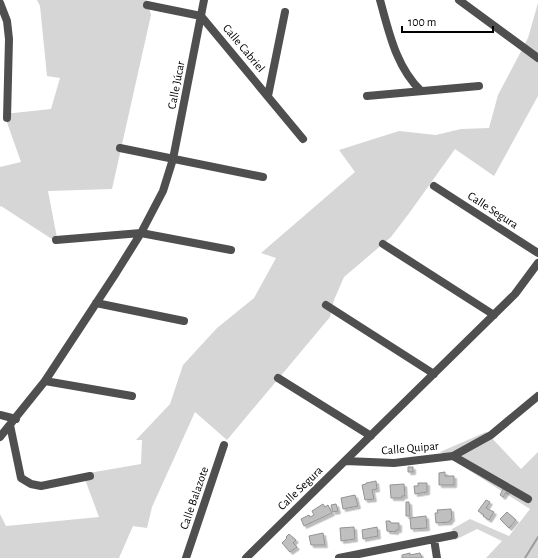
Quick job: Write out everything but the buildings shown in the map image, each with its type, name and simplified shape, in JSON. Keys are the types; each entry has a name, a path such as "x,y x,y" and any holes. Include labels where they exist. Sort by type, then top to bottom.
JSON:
{"street":[{"name":"Calle Júcar","path":"0,437 45,381 116,274 142,232 163,191 173,159 204,0"},
{"path":"380,0 395,52 414,84 421,91"},
{"path":"459,0 538,58"},
{"path":"0,3 7,21 9,40 7,118"},
{"path":"147,5 201,16"},
{"name":"Calle Cabriel","path":"268,96 285,12"},
{"name":"Calle Cabriel","path":"201,16 303,139"},
{"path":"367,96 479,86"},
{"path":"120,148 264,177"},
{"name":"Calle Segura","path":"434,186 538,253"},
{"path":"56,240 142,232 231,250"},
{"path":"383,244 494,315"},
{"name":"Calle Segura","path":"246,558 515,294 538,263"},
{"path":"96,303 184,321"},
{"path":"326,304 434,374"},
{"path":"278,378 371,436"},
{"path":"45,381 132,396"},
{"name":"Calle Quipar","path":"345,461 394,463 452,456 491,435 538,396"},
{"path":"0,415 16,418"},
{"path":"10,425 21,478 31,484 41,486 90,476"},
{"name":"Calle Balazote","path":"186,558 224,445"},
{"name":"Calle Quipar","path":"452,456 528,500"},
{"path":"343,558 454,535"},
{"path":"434,539 437,558"}],"shaded area":[{"path":"37,0 147,0 151,15 112,189 48,191 58,243 1,206 0,207 0,167 21,162 4,114 51,109 60,78 47,76 40,6"},
{"path":"538,3 538,96 494,176 455,149 391,237 344,277 334,300 330,317 227,440 195,412 152,507 147,528 133,526 119,558 0,558 0,514 6,526 99,517 83,474 141,464 142,440 136,440 170,404 183,365 217,328 254,298 276,258 261,253 355,172 339,150 399,131 436,135 461,129 489,128 498,95 528,38"},
{"path":"486,432 521,469 538,452 538,558 486,558 502,541 477,529 455,540 452,529 470,519 509,536 530,509 440,452"}],"waterway":[{"path":"525,558 538,537"}]}
